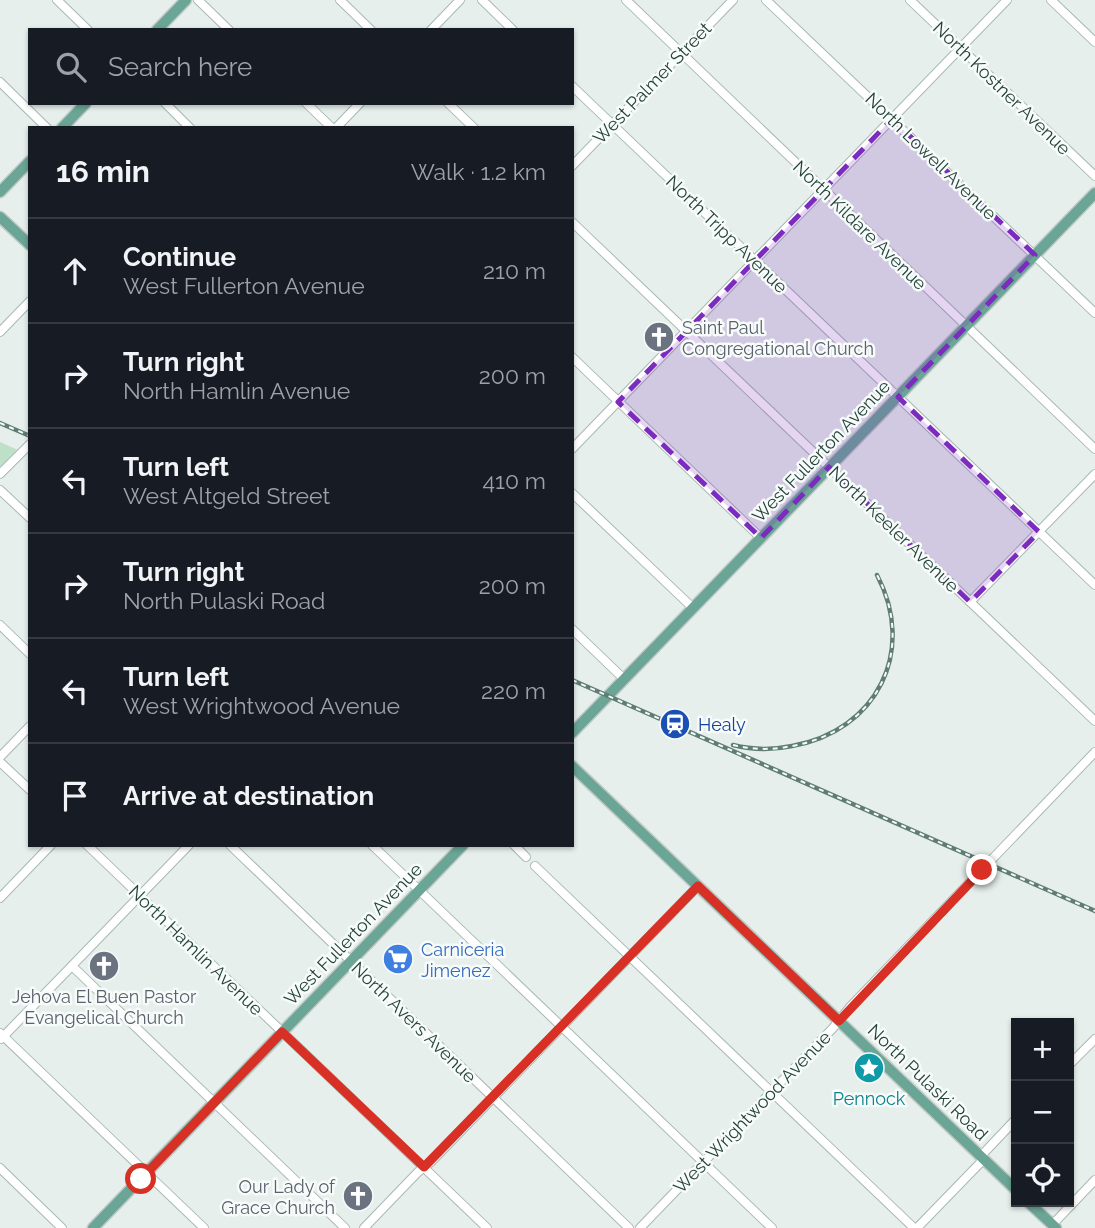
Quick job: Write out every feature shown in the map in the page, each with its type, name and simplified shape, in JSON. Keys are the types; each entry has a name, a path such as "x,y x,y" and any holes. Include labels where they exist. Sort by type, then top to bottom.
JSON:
{"main road":[{"path":"159,28 186,0"},
{"path":"64,126 84,105"},
{"path":"0,192 28,163"},
{"name":"West Fullerton Avenue","path":"574,731 1095,193"},
{"path":"0,217 28,243"},
{"name":"North Pulaski Road","path":"574,768 1011,1185"},
{"name":"West Fullerton Avenue","path":"93,1228 461,847"},
{"path":"1033,1207 1054,1226"}],"street":[{"path":"57,0 86,28"},
{"path":"198,0 227,28"},
{"path":"340,0 369,28"},
{"path":"433,28 460,0"},
{"path":"482,0 511,28"},
{"name":"North Kildare Avenue","path":"626,0 1095,449"},
{"name":"West Palmer Street","path":"574,164 733,0"},
{"name":"North Lowell Avenue","path":"766,0 1095,313"},
{"name":"North Kostner Avenue","path":"910,0 1095,176"},
{"path":"574,447 1007,0"},
{"path":"1051,0 1095,42"},
{"path":"0,82 45,126"},
{"name":"North Tripp Avenue","path":"574,88 1095,586"},
{"path":"167,105 188,126"},
{"path":"308,105 332,126"},
{"path":"336,126 358,105"},
{"path":"450,105 472,126"},
{"name":"North Keeler Avenue","path":"574,224 1095,721"},
{"path":"0,332 28,303"},
{"path":"574,360 761,538"},
{"path":"0,474 28,446"},
{"path":"970,602 1095,474"},
{"path":"0,489 28,516"},
{"path":"574,495 693,608"},
{"path":"0,625 28,651"},
{"path":"574,631 624,679"},
{"path":"28,728 0,760 28,788"},
{"name":"West Wrightwood Avenue","path":"639,1228 1095,752"},
{"path":"0,898 49,847"},
{"name":"North Hamlin Avenue","path":"89,847 487,1228"},
{"path":"187,847 1,1036 204,1228"},
{"name":"North Avers Avenue","path":"232,847 629,1228"},
{"path":"374,847 772,1228"},
{"path":"516,847 526,857"},
{"path":"535,866 915,1228 1011,1125"},
{"path":"364,1228 698,886"},
{"path":"72,966 345,1228"},
{"path":"1074,1061 1095,1039"},
{"path":"0,1168 62,1228"},
{"path":"1054,1226 1095,1180"}],"highlighted area":[{"path":"892,119 1035,255 898,397 1039,532 970,602 829,467 761,538 618,402"}],"green space":[{"path":"0,442 18,450 0,469"}],"railway":[{"path":"0,423 28,435"},
{"path":"733,745 755,749 792,746 822,737 847,724 867,705 881,683 890,659 893,632 888,604 877,575"},
{"path":"574,681 1095,911"}],"place":[{"name":"Saint Paul Congregational Church","path":"659,337"},
{"name":"Healy","path":"675,724"},
{"name":"Carniceria Jimenez","path":"398,959"},
{"name":"Jehova El Buen Pastor Evangelical Church","path":"104,966"},
{"name":"Pennock","path":"869,1068"},
{"name":"Our Lady of Grace Church","path":"358,1196"}],"route":[{"path":"141,1179 282,1032 424,1167 432,1162 698,886 839,1021 982,870"}]}
